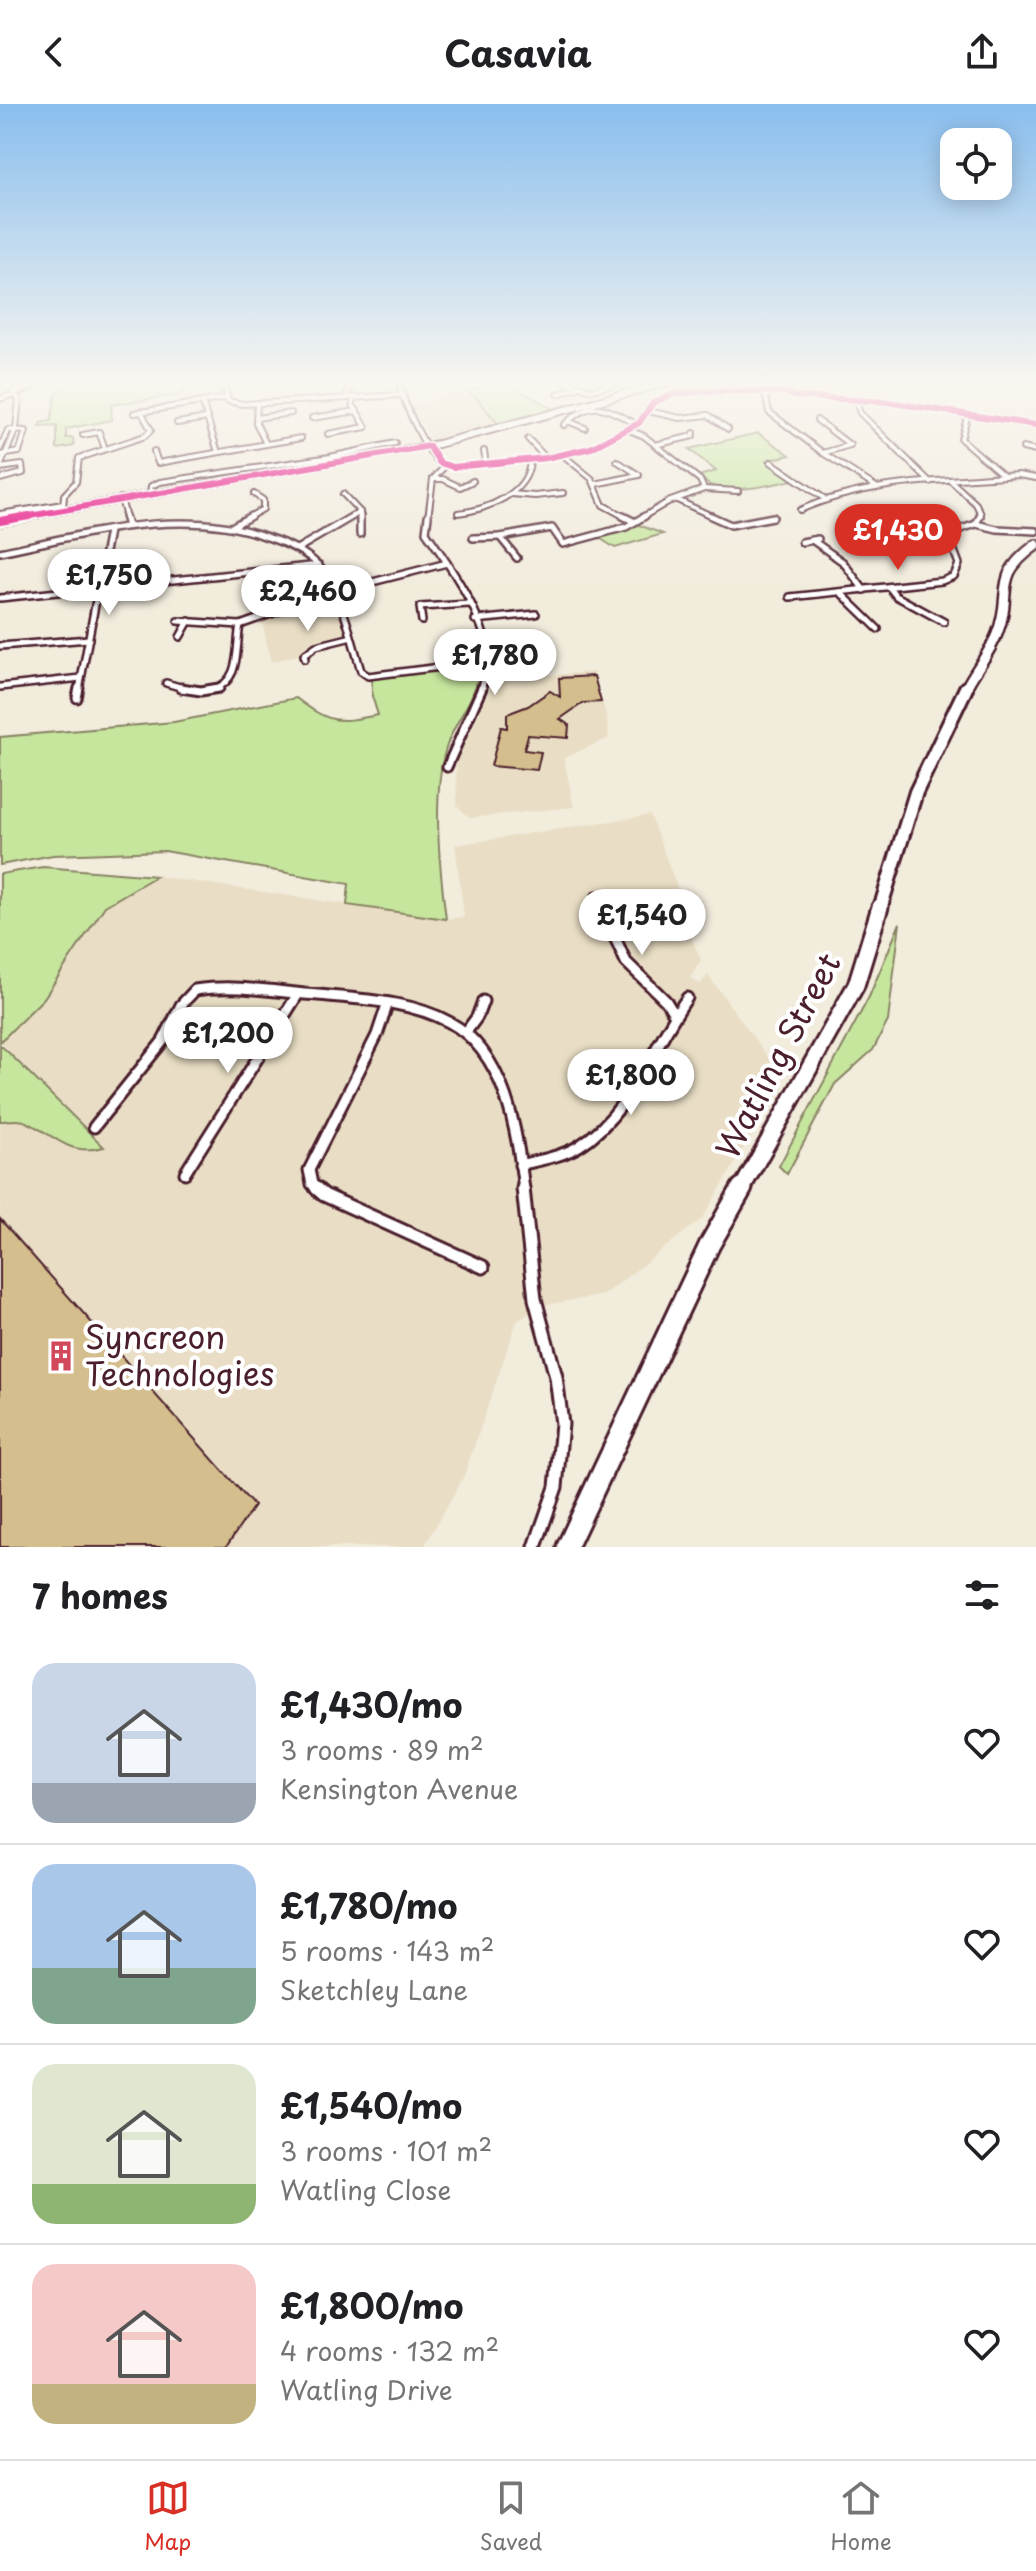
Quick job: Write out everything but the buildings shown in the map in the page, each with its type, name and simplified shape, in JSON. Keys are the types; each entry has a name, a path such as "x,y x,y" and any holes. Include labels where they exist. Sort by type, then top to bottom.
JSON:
{"highway":[{"name":"Watling Street","path":"567,1547 710,1244 856,985 916,792 975,672 998,633 1006,575 1019,557 1036,545"}],"main road":[{"path":"0,521 63,507 410,449"}],"street":[{"path":"0,467 10,449"},
{"path":"0,455 20,449"},
{"path":"0,514 63,507 64,495 76,482 79,458 97,449"},
{"path":"158,463 234,449"},
{"path":"150,493 151,486 160,482 330,457 360,449"},
{"path":"361,449 365,457"},
{"path":"431,449 435,459 445,466 530,460 585,449"},
{"path":"540,449 546,458"},
{"path":"660,449 700,480 704,489"},
{"path":"818,449 876,487"},
{"path":"823,453 835,449"},
{"path":"897,449 930,482"},
{"path":"973,449 1004,476"},
{"path":"154,451 160,472"},
{"path":"484,451 486,464"},
{"path":"563,455 595,484 603,505 635,522"},
{"path":"458,513 493,508 511,494 531,469 530,460"},
{"path":"595,484 639,475 625,463 617,461"},
{"path":"771,462 825,499"},
{"path":"0,467 22,465 23,473 0,479"},
{"path":"445,466 433,479 426,532 466,589 487,655 479,698 451,752 447,767"},
{"path":"800,510 825,499 876,487 1004,476 1036,478"},
{"path":"433,479 443,479 460,487 473,481"},
{"path":"950,480 980,510 976,524"},
{"path":"473,538 552,528 563,544 616,531 704,489 738,491"},
{"path":"511,494 535,496 563,493"},
{"path":"233,526 263,509 263,500 254,494"},
{"path":"343,494 363,518 360,534"},
{"path":"121,498 128,526"},
{"path":"677,500 731,525 773,517"},
{"path":"297,549 360,512"},
{"path":"0,552 128,526 205,522 233,526 260,532 297,549 319,565 333,592 361,671 368,676 465,664 487,655"},
{"path":"789,598 942,581 954,576 959,564 950,540 955,531 976,524 997,529 1036,531"},
{"path":"77,698 101,587 109,531"},
{"path":"500,537 517,558"},
{"path":"802,542 815,540 843,562 864,590"},
{"path":"178,621 240,625 333,592 447,563"},
{"path":"0,598 319,565"},
{"path":"889,587 896,596 944,622"},
{"path":"841,593 878,629"},
{"path":"422,621 420,604 470,604"},
{"path":"475,620 536,614"},
{"path":"180,637 189,621"},
{"path":"166,683 197,692 225,683 232,677 235,668 235,641 240,625"},
{"path":"305,659 304,655 316,646 348,638"},
{"path":"0,646 89,639"},
{"path":"465,664 485,678"},
{"path":"0,687 81,678"},
{"path":"597,896 610,932 626,962 644,983 667,999 674,1014"},
{"path":"610,932 638,925"},
{"path":"94,1127 163,1041 187,995 205,988 298,994 419,1010 466,1032 495,1069 505,1094 520,1165 535,1297 545,1345 561,1397 560,1470 552,1505 535,1547"},
{"path":"185,1173 298,994"},
{"path":"520,1165 576,1148 594,1136 612,1116 687,998"},
{"path":"466,1032 477,1017 483,1001"},
{"path":"387,1005 377,1035 309,1170 312,1184 324,1195 483,1267"}],"shaded area":[{"path":"328,597 340,616 345,633 318,640 298,655 271,662 262,621"},
{"path":"593,672 607,718 609,738 564,758 574,807 470,818 457,806 456,763 495,679"},
{"path":"650,815 684,906 639,916 643,932 685,923 701,960 690,978 700,984 708,975 778,1074 753,1120 753,1132 703,1218 604,1295 544,1305 517,1321 464,1476 424,1547 0,1547 0,1121 23,1120 62,1144 88,1151 104,1146 0,1042 44,998 105,906 156,876 423,916 446,919 464,917 455,845"}],"green space":[{"path":"689,449 782,449 790,455 766,461 793,480 754,488 723,489 708,484 699,476 716,471"},
{"path":"636,524 663,534 615,548 598,537"},
{"path":"464,669 478,678 447,745 439,785 438,831 446,919 347,905 349,884 165,851 53,855 0,865 0,737 174,722 296,698 326,717 353,719 378,715 372,696 372,678"},
{"path":"43,867 156,876 105,906 44,998 0,1042 0,874"},
{"path":"900,923 888,1021 873,1050 835,1084 787,1174 779,1166 869,997"},
{"path":"0,1045 104,1147 71,1147 23,1121 0,1121"}],"transit line":[{"path":"0,521 410,449"},
{"path":"431,449 440,463 453,467 546,458 585,449"}],"place":[{"name":"Syncreon Technologies","path":"61,1356"}]}
